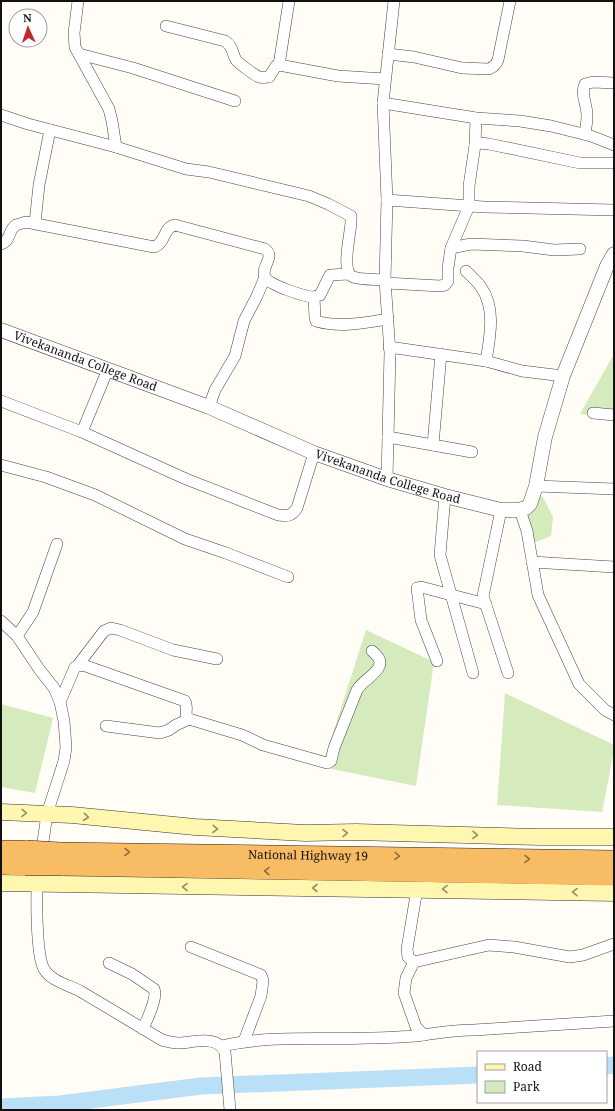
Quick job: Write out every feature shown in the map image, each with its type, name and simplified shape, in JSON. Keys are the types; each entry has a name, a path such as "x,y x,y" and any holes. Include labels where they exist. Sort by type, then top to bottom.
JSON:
{"highway":[{"path":"1,850 26,858 614,876"},
{"path":"1,865 26,858"},
{"name":"National Highway 19","path":"61,859 614,860"}],"main road":[{"path":"1,812 47,814 194,827 298,833 356,832 540,837 614,837"},
{"path":"1,883 614,893"}],"street":[{"path":"78,1 74,33 76,47 109,109 116,147"},
{"path":"166,26 225,41 229,44 238,63 259,77 269,77 276,66 279,65 286,29 289,1"},
{"path":"387,479 389,347 385,282 387,200 384,103 385,79 394,1"},
{"path":"388,54 414,56 462,68 493,68 498,60 510,1"},
{"path":"79,54 133,68 235,101"},
{"path":"279,65 338,76 385,79"},
{"path":"585,134 587,114 584,93 585,84 593,82 614,83"},
{"path":"384,103 476,118 551,126 585,134 614,145"},
{"path":"1,115 50,130 116,147 186,169 208,172 309,196 328,204 351,216 352,222 348,242 349,274"},
{"path":"265,277 268,281 291,292 314,297 320,295 330,275 349,274 352,277 357,278 412,286 445,285 448,281 451,248 469,206 469,186 476,118"},
{"path":"35,223 39,185 50,130"},
{"path":"474,145 479,143 489,144 580,163 614,164"},
{"path":"387,200 469,206 614,210"},
{"path":"1,244 8,239 15,225 26,222 154,247 162,243 168,228 175,225 268,251 269,257 264,270 265,277 244,321 236,356 215,390 209,407"},
{"path":"451,248 471,244 522,246 554,250 580,249"},
{"path":"614,254 607,266 563,376 545,437 536,486 530,504 526,508 520,510 527,530 538,595 579,684 605,710 614,716"},
{"path":"466,271 482,287 490,305 491,323 486,361"},
{"path":"314,297 316,321 351,325 388,320"},
{"name":"Vivekananda College Road","path":"1,330 209,407 314,453 387,479 501,510 520,510"},
{"path":"389,347 486,361 522,370 563,376"},
{"path":"433,445 441,354"},
{"path":"82,432 108,369"},
{"path":"1,401 82,432 186,479 278,515 288,516 297,508 314,453"},
{"path":"593,414 614,415"},
{"path":"388,437 472,452"},
{"path":"1,465 46,477 95,495 185,539 288,577"},
{"path":"536,486 614,489"},
{"path":"445,496 440,555 473,673"},
{"path":"501,510 484,596 508,673"},
{"path":"17,636 33,612 57,544"},
{"path":"532,562 614,567"},
{"path":"437,662 420,620 416,590 418,587 451,594 486,604"},
{"path":"1,621 17,636 39,669 54,688 60,702 64,722 66,747 60,776 47,814 37,884 39,949 41,962 45,970 53,978 77,990 162,1040 177,1043 206,1041 214,1042 224,1049 230,1110"},
{"path":"60,702 75,667 104,631 111,628 173,650 217,658"},
{"path":"78,665 83,665 185,701 187,704 187,718 242,735 263,745 316,761 330,762 356,690 361,683 375,673 380,664 380,660 377,655 372,651"},
{"path":"106,726 160,733 165,732 190,719"},
{"path":"416,895 407,949 408,958 414,962 489,946 514,947 570,957 583,955 614,944"},
{"path":"191,947 261,975 263,981 261,996 244,1041"},
{"path":"414,962 406,978 404,993 412,1012 414,1024 424,1035"},
{"path":"109,963 132,974 156,992 143,1028"},
{"path":"224,1049 244,1041 424,1035 458,1030 614,1021"}],"green space":[{"path":"614,354 614,417 580,414"},
{"path":"527,489 543,497 553,517 551,536 528,545 522,509"},
{"path":"366,630 434,662 416,786 322,767"},
{"path":"505,693 614,745 602,812 497,805"},
{"path":"1,704 53,718 35,793 1,787"}],"waterway":[{"path":"607,1066 614,1065"},
{"path":"1,1107 60,1104 201,1086 477,1075"}]}
